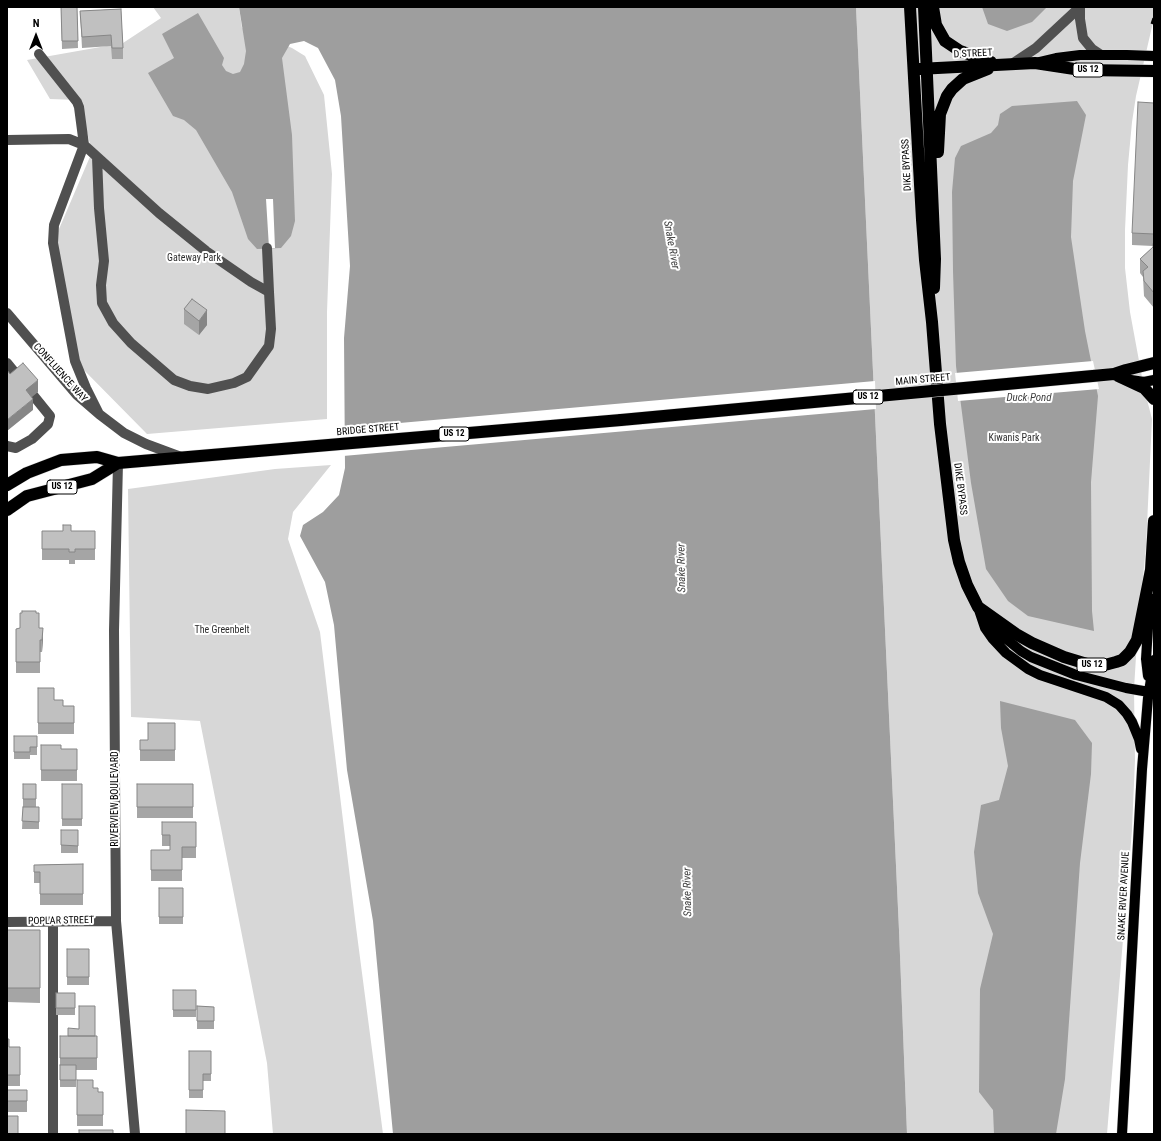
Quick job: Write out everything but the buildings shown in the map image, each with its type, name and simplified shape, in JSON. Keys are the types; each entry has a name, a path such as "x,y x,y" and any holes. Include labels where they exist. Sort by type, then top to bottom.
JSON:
{"highway":[{"name":"DIKE BYPASS","path":"910,7 924,244 940,424 954,540 963,575 978,608"},
{"name":"DIKE BYPASS","path":"924,7 935,259 932,322"},
{"path":"933,7 936,25 944,41 960,51 1006,64"},
{"name":"D STREET","path":"913,69 1035,63 1081,70 1154,71"},
{"path":"935,259 939,125 943,105 952,89 963,79 1006,64"},
{"name":"US 12","path":"1114,374 1154,363"},
{"path":"1114,374 1144,388 1154,399"},
{"name":"MAIN STREET","path":"621,420 1114,374"},
{"name":"BRIDGE STREET","path":"7,485 27,473 60,460 97,457 118,463 621,420"},
{"name":"BRIDGE STREET","path":"7,510 27,496 92,479 118,463"},
{"name":"US 12","path":"978,608 1016,634 1064,657 1087,664 1101,666 1122,660 1134,647 1137,640 1151,570 1154,521"}],"main road":[{"name":"D STREET","path":"1035,63 1068,56 1154,56"},
{"path":"1127,380 1144,382 1154,380"},
{"name":"US 12","path":"1149,692 1146,659 1151,570"},
{"path":"978,608 999,633 1031,658 1076,675 1126,688 1149,692"},
{"path":"978,608 985,628 992,638 1006,653 1028,669 1055,680 1106,697 1119,705 1127,714 1135,729 1140,745 1142,769"},
{"name":"SNAKE RIVER AVENUE","path":"1122,1134 1142,769 1149,692 1154,660"}],"street":[{"path":"1006,64 1036,48 1080,7 1080,24 1083,38 1092,49 1101,55"},
{"path":"39,54 77,102 78,107 84,145 54,225 53,243 75,361 99,414"},
{"path":"7,140 69,139 84,145 158,213 206,251 251,282 269,292"},
{"path":"97,157 99,208 104,261 101,285 102,303 112,324 131,343 174,380 190,386 208,389 234,384 247,377 269,346 272,329 266,248"},
{"name":"CONFLUENCE WAY","path":"7,313 77,395 99,414 124,433 146,444 183,458"},
{"path":"7,363 50,416 48,424 32,439 16,448 7,446"},
{"name":"RIVERVIEW BOULEVARD","path":"118,463 114,630 116,921 135,1134"},
{"name":"POPLAR STREET","path":"7,922 116,921"},
{"path":"53,1134 54,922"}],"green space":[{"name":"Gateway Park","path":"153,7 239,7 242,28 292,48 305,56 324,95 332,174 327,312 327,419 147,434 75,361 53,243 92,152 79,100 50,99 27,60 123,43 161,18"},
{"name":"Kiwanis Park","path":"856,7 1154,7 1154,18 1136,96 1132,122 1128,165 1125,230 1125,268 1130,312 1144,388 1152,419 1146,546 1134,689 1135,760 1132,830 1107,1134 907,1134 899,930"},
{"name":"The Greenbelt","path":"331,465 293,512 288,539 320,632 383,1134 273,1134 267,1063 200,721 131,717 128,489 275,469"}],"water":[{"name":"Snake River","path":"239,7 856,7 899,930 907,1134 393,1134 373,921 347,770 334,625 325,582 300,536 303,525 323,512 339,495 345,468 344,338 350,266 341,116 335,80 318,48 304,41 290,44 282,58 292,135 295,221 291,236 281,248 257,249 248,239 232,192 196,130 184,120 173,116 148,73 174,58 162,34 198,13 224,58 222,65 226,71 233,74 240,72 244,64 246,51"},
{"path":"982,7 1047,7 1032,22 1007,31 988,24"},
{"name":"Duck Pond","path":"1077,101 1086,115 1073,181 1071,237 1085,331 1098,396 1091,482 1092,611 1094,631 1028,616 1008,601 986,569 971,483 956,366 952,192 955,158 961,146 991,133 998,125 1000,114 1012,106"},
{"path":"1000,701 1075,720 1092,743 1091,774 1080,863 1065,1079 1056,1134 994,1134 993,1110 979,1092 980,989 993,934 978,893 974,852 981,805 999,800 1008,766 1001,728"}],"pier":[{"path":"266,199 273,199 275,248 269,248"},
{"path":"1093,361 1099,389 958,401 955,373"},
{"path":"875,381 876,409 343,456 343,428"}],"railway":[{"path":"1152,24 1154,18"}]}
